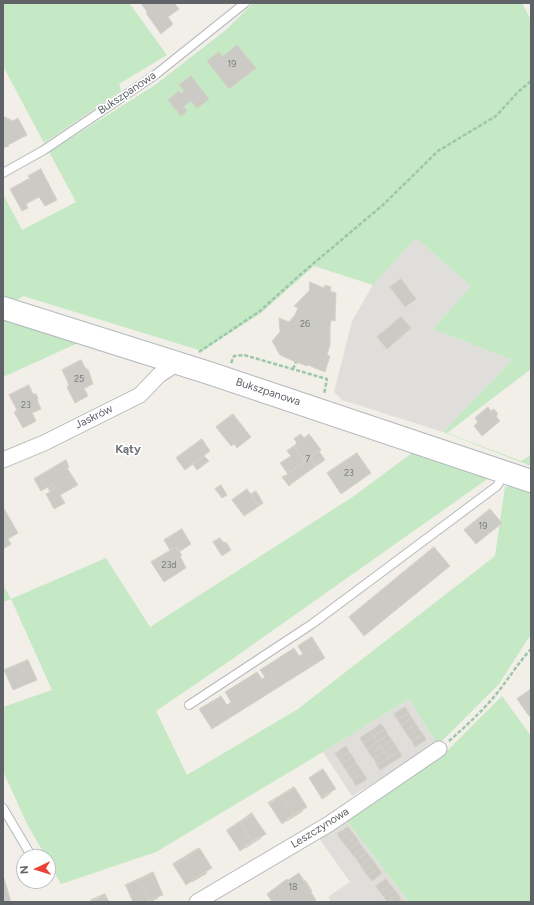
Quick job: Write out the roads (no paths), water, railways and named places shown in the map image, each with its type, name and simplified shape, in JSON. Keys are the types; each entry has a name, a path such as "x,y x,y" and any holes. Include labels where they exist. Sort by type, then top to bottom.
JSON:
{"street":[{"name":"Bukszpanowa","path":"3,308 390,432 531,481"},
{"name":"Jaskrów","path":"3,460 44,443 140,394 159,374 178,363"},
{"name":"Leszczynowa","path":"197,902 330,824 440,749"}],"lane":[{"name":"Bukszpanowa","path":"3,174 44,150 155,75 245,3"},
{"path":"189,705 312,624 497,486 505,473"},
{"path":"3,808 27,849"}],"district":[{"name":"Kąty","path":"128,449"}]}
